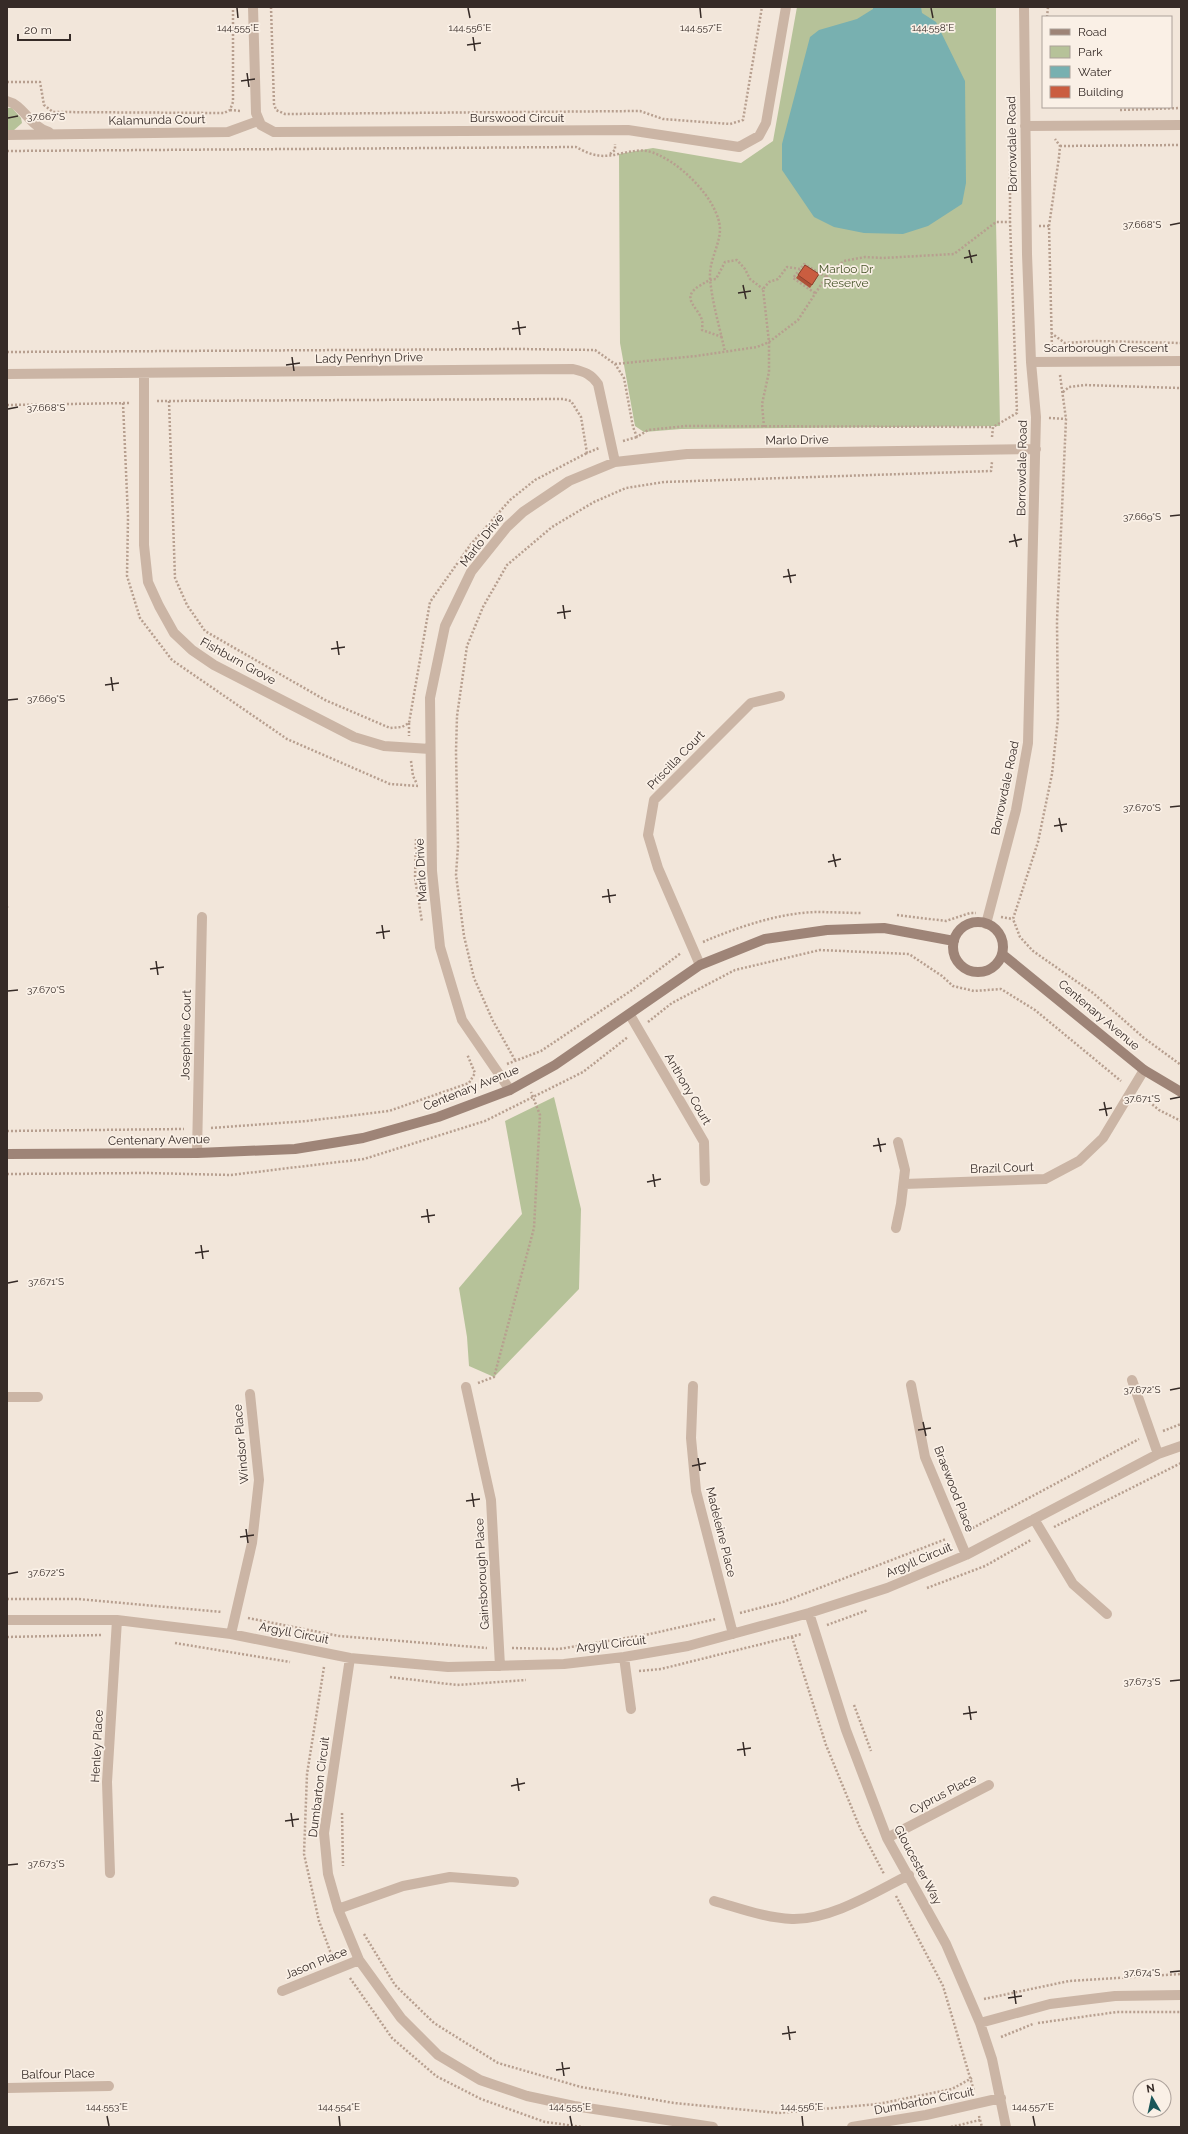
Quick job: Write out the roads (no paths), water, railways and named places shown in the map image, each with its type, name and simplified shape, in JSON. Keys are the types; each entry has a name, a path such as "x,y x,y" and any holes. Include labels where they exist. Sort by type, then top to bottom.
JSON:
{"street":[{"path":"253,7 255,104 258,121"},
{"name":"Burswood Circuit","path":"258,121 265,129 274,132 628,130 739,146 759,136 766,123 786,7"},
{"name":"Borrowdale Road","path":"986,924 1016,810 1028,743 1036,417 1031,362 1027,254 1024,7"},
{"name":"Kalamunda Court","path":"7,101 12,102 32,123 40,129 54,134"},
{"name":"Kalamunda Court","path":"7,135 228,132 258,121"},
{"path":"1025,126 1181,124"},
{"name":"Scarborough Crescent","path":"1031,362 1181,361"},
{"name":"Lady Penrhyn Drive","path":"7,374 573,369 589,374 598,384 615,462"},
{"name":"Fishburn Grove","path":"144,373 144,545 148,582 158,606 174,633 192,650 214,665 354,737 384,746 430,749"},
{"name":"Marlo Drive","path":"510,1090 462,1020 440,946 432,871 430,749 430,698 445,626 471,572 507,526 523,512 569,481 615,462 687,454 1036,449"},
{"name":"Priscilla Court","path":"700,965 658,868 648,835 654,800 751,702 780,696"},
{"name":"Josephine Court","path":"197,1153 202,917"},
{"path":"978,923 986,924 994,928 1000,934 1003,942 1002,954 999,962 984,972 968,970 956,958 953,950 954,941 964,927 978,923"},
{"name":"Centenary Avenue","path":"7,1154 197,1153 296,1149 363,1138 438,1117 510,1090 555,1065 630,1015 700,965 765,939 827,930 884,928 954,941"},
{"name":"Centenary Avenue","path":"1002,954 1144,1070 1181,1092"},
{"name":"Anthony Court","path":"630,1015 704,1142 705,1181"},
{"name":"Brazil Court","path":"904,1184 1045,1179 1079,1161 1103,1138 1144,1070"},
{"path":"896,1228 905,1170 898,1142"},
{"path":"1132,1380 1158,1454"},
{"name":"Braewood Place","path":"911,1385 925,1457 966,1554"},
{"name":"Madeleine Place","path":"693,1386 691,1438 696,1491 733,1634"},
{"name":"Gainsborough Place","path":"466,1387 491,1500 500,1666"},
{"name":"Windsor Place","path":"231,1634 252,1543 259,1480 250,1394"},
{"path":"7,1397 38,1397"},
{"name":"Argyll Circuit","path":"7,1620 117,1620 231,1634 350,1658 448,1667 564,1664 624,1657 688,1646 809,1613 887,1588 966,1554 1158,1454 1181,1446"},
{"path":"1034,1519 1073,1584 1107,1614"},
{"name":"Gloucester Way","path":"809,1613 846,1730 888,1838 946,1944 980,2023 992,2060 1006,2127"},
{"name":"Henley Place","path":"110,1873 107,1782 117,1620"},
{"path":"624,1657 631,1709"},
{"name":"Dumbarton Circuit","path":"350,1658 324,1833 328,1874 338,1909 359,1960 401,2018 438,2055 480,2080 527,2096 574,2106 713,2127"},
{"name":"Cyprus Place","path":"888,1838 989,1785"},
{"path":"714,1901 769,1916 792,1919 816,1916 854,1903 909,1875"},
{"path":"338,1909 403,1886 450,1876 514,1882"},
{"name":"Jason Place","path":"282,1991 359,1960"},
{"path":"980,2023 1050,2004 1115,1996 1181,1995"},
{"name":"Balfour Place","path":"7,2088 109,2086"},
{"name":"Dumbarton Circuit","path":"852,2127 926,2115 1001,2098"}],"water":[{"path":"873,7 921,7 922,13 936,22 965,81 966,183 962,204 928,226 903,234 864,233 834,227 814,217 782,170 782,144 810,37 819,30 857,19 873,9"}],"park label":[{"name":"Marloo Dr Reserve","path":"846,276"}]}
